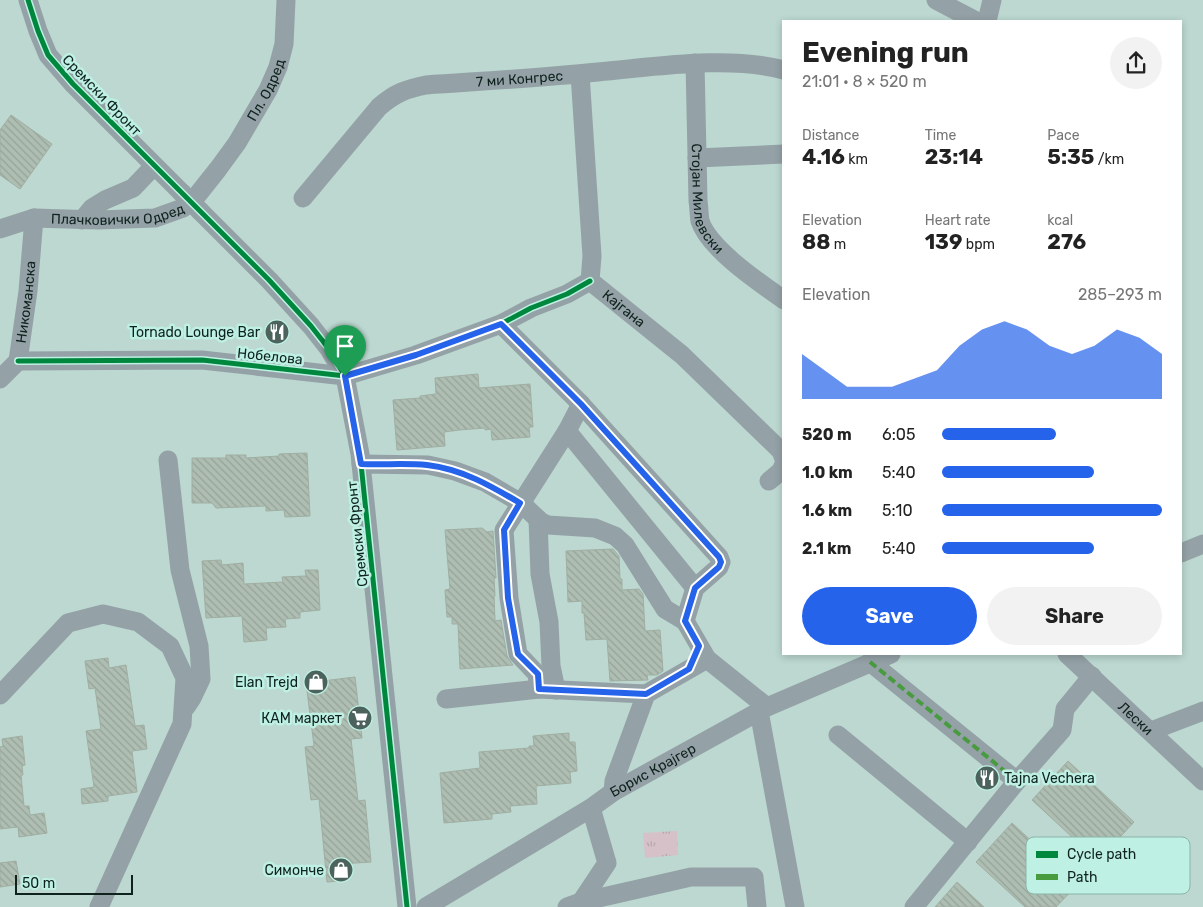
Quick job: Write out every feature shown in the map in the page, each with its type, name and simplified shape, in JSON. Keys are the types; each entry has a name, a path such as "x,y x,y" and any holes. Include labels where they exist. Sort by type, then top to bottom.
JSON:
{"street":[{"name":"Сремски Фронт","path":"28,0 48,55 73,84 268,280 311,326 345,376 361,464 407,907"},
{"name":"Пл. Одред","path":"218,169 253,117 278,67 284,44 286,0"},
{"path":"936,0 974,20"},
{"path":"987,20 992,0"},
{"name":"7 ми Конгрес","path":"303,198 373,114 392,95 407,89 426,85 580,74 695,63 764,64 782,69"},
{"name":"Стојан Милевски","path":"695,63 700,221 710,238 733,261 782,298"},
{"name":"Кајгана","path":"580,74 592,256 590,281 682,355 782,454"},
{"path":"697,158 782,156"},
{"path":"82,220 92,208 105,200 134,188 154,166"},
{"name":"Плачковички Одред","path":"0,229 34,218 82,220 154,218 183,208 195,198 218,169"},
{"name":"Никоманска","path":"0,379 18,361 28,290 34,218"},
{"name":"Нобелова","path":"18,361 202,360 345,376 416,355 501,324 530,308 567,294 590,281"},
{"path":"501,324 581,404 719,557 721,562 719,567 695,588 685,621"},
{"path":"548,690 538,674 518,654 508,598 504,530 581,404"},
{"path":"566,431 695,588"},
{"path":"168,460 180,570 199,646 201,679 192,698 183,710"},
{"path":"361,464 428,465 455,471 485,482 520,503 548,525 595,528 615,536 625,545 665,609 685,621 703,652 763,709 795,907"},
{"path":"769,482 782,469"},
{"path":"538,519 540,574 548,622 550,666 548,690"},
{"path":"1182,553 1203,544"},
{"path":"0,695 68,623 104,614 138,622 170,646 185,678 182,724 99,907"},
{"path":"446,699 548,690 646,694 689,669 703,652"},
{"name":"Борис Крајгер","path":"426,907 591,808 613,792 763,709 888,655"},
{"name":"Лески","path":"1068,655 1203,781"},
{"path":"870,662 1017,782"},
{"path":"914,907 1062,730 1065,709 1092,676"},
{"path":"613,792 614,781 646,694"},
{"path":"1151,731 1203,711"},
{"path":"838,735 968,842"},
{"path":"576,905 607,863 591,808"},
{"path":"576,905 691,877 754,877 757,907"}],"green space":[{"path":"677,831 678,855 645,858 643,833"}],"building":[{"path":"11,115 52,144 20,189 0,175 0,130"},
{"path":"478,374 479,388 530,384 533,427 529,427 530,437 492,440 491,429 459,430 444,432 445,446 397,450 393,400 420,398 420,396 436,394 435,378"},
{"path":"307,453 310,516 285,517 284,510 266,511 266,506 216,508 212,503 192,503 192,458 226,458 226,455 246,455 246,458"},
{"path":"482,528 487,532 493,531 496,578 494,578 495,621 501,620 507,656 513,665 460,669 458,624 452,624 452,617 447,617 445,590 450,589 445,530"},
{"path":"613,549 619,556 622,590 639,589 643,594 645,631 660,630 663,671 657,675 647,675 648,680 610,681 607,639 586,640 582,601 568,602 566,551"},
{"path":"221,560 222,565 243,563 244,584 283,582 282,577 306,576 305,570 318,570 320,610 300,612 300,618 285,619 286,627 266,628 267,640 244,642 242,616 206,618 202,561"},
{"path":"108,658 109,668 126,665 135,726 144,725 147,749 132,751 137,792 108,796 108,801 82,804 81,789 94,787 86,731 101,729 95,688 89,689 85,661"},
{"path":"355,677 362,738 351,739 358,801 365,800 371,862 340,864 342,881 327,882 319,799 311,800 305,747 314,746 306,683"},
{"path":"569,733 569,742 575,742 577,771 570,772 571,783 536,786 537,804 510,806 511,812 492,814 492,819 444,823 440,773 480,768 479,752 529,748 529,746 534,746 533,736"},
{"path":"22,736 25,765 22,766 23,775 21,775 24,806 29,806 30,815 44,813 47,833 19,837 18,827 0,829 0,747 3,746 2,739"},
{"path":"1068,761 1134,822 1120,837 1072,837 1032,800"},
{"path":"1012,823 1027,837 1026,894 1068,894 1056,907 1025,907 976,862"},
{"path":"16,861 20,884 0,887 0,863"},
{"path":"957,882 984,907 935,907"}],"marked path":[{"path":"870,662 1017,781"}],"cycle path":[{"path":"28,0 48,55 73,84 269,280 311,326 329,349 345,376 360,454 407,907"},
{"path":"18,361 202,360 345,376 416,355 501,324 531,308 567,294 590,281"}],"place":[{"name":"Tornado Lounge Bar","path":"277,332"},
{"name":"Elan Trejd","path":"316,682"},
{"name":"КАМ маркет","path":"360,718"},
{"name":"Tajna Vechera","path":"987,778"},
{"name":"Симонче","path":"341,870"}],"route":[{"path":"501,324 581,404 719,557 721,562 719,567 695,588 685,621 699,646 689,669 646,694 539,689 538,674 518,654 508,598 504,530 520,503 485,482 455,471 428,465 361,464 345,376 416,355 501,324"}]}
